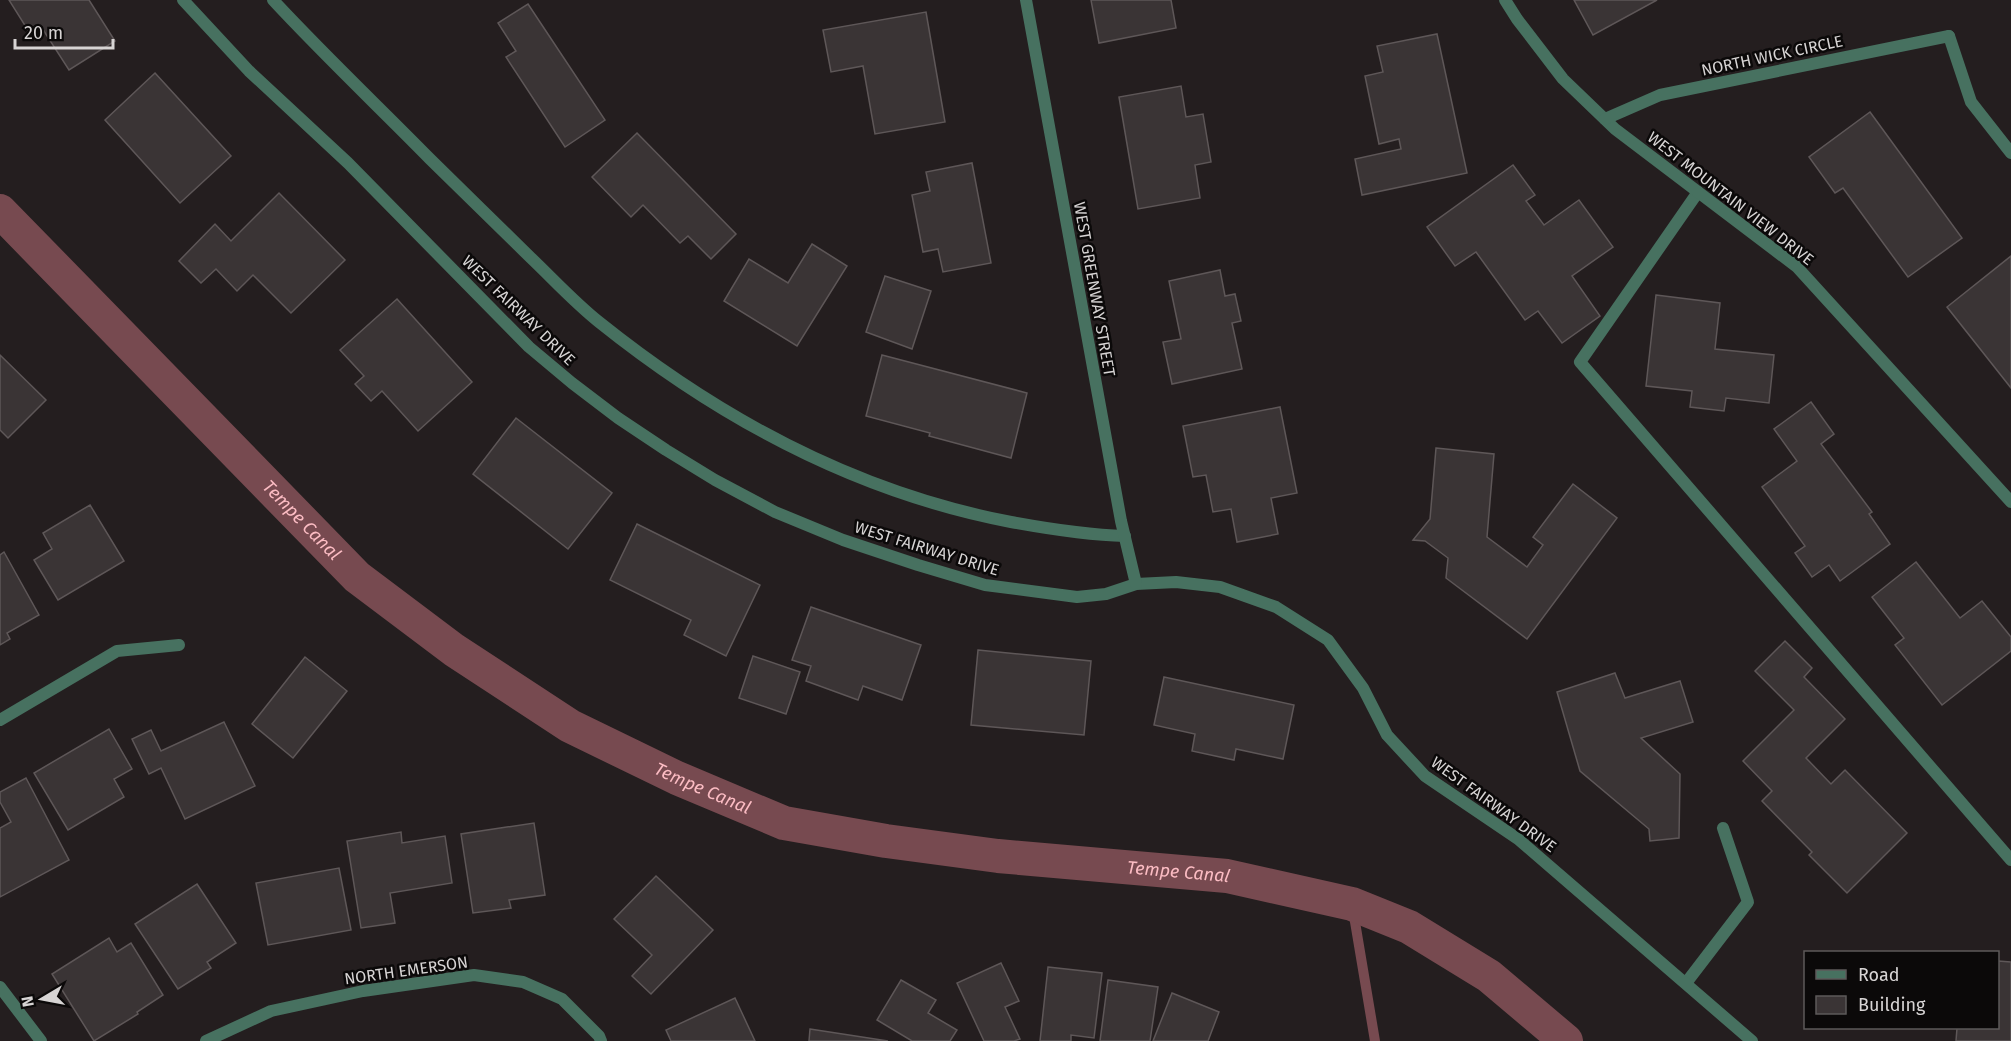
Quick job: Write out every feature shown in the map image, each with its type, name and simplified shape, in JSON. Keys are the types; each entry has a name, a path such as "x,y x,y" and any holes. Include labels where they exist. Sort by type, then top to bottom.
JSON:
{"street":[{"name":"WEST FAIRWAY DRIVE","path":"183,0 249,70 348,163 529,347 618,418 715,480 775,512 843,540 985,585 1077,597 1106,594 1136,584 1176,582 1220,587 1276,607 1328,640 1363,688 1387,735 1425,776 1518,839 1752,1041"},
{"path":"273,0 468,197 566,291 605,327 706,400 760,432 828,465 948,509 1049,530 1125,536"},
{"name":"WEST GREENWAY STREET","path":"1026,0 1125,536 1136,584"},
{"name":"WEST MOUNTAIN VIEW DRIVE","path":"1505,0 1563,78 1605,119 1797,267 2011,502"},
{"name":"NORTH WICK CIRCLE","path":"1605,119 1660,95 1949,36 1971,102 2011,153"},
{"path":"1698,192 1580,362 2011,860"},
{"path":"0,720 117,651 179,645"},
{"path":"1686,983 1748,902 1723,828"},
{"name":"NORTH EMERSON","path":"206,1041 271,1011 363,991 474,975 523,982 561,999 600,1039"},
{"path":"0,987 41,1041"}],"building":[{"path":"9,0 89,0 115,41 69,70 42,28 31,35"},
{"path":"1091,0 1171,0 1176,28 1099,43"},
{"path":"1574,0 1657,0 1593,35"},
{"path":"528,4 605,120 565,147 506,57 516,51 498,23"},
{"path":"926,12 945,122 875,134 863,66 831,72 823,30"},
{"path":"1437,34 1467,173 1362,195 1355,159 1401,149 1399,139 1379,144 1365,76 1383,72 1377,46"},
{"path":"155,73 231,156 180,203 105,120"},
{"path":"1181,86 1186,117 1203,114 1211,162 1195,165 1200,198 1138,209 1119,97"},
{"path":"1870,112 1962,238 1908,277 1843,188 1835,193 1809,157"},
{"path":"637,133 736,234 711,259 688,236 680,243 643,205 631,217 592,177"},
{"path":"972,163 991,263 943,272 938,249 923,252 912,195 930,191 926,172"},
{"path":"1513,165 1535,195 1526,201 1544,225 1579,200 1613,247 1572,276 1600,316 1562,343 1538,311 1525,320 1476,252 1455,266 1427,227"},
{"path":"279,193 345,260 291,313 253,275 237,291 216,269 201,283 179,261 215,224 231,241"},
{"path":"812,244 847,266 797,346 724,301 749,259 788,283"},
{"path":"2011,256 2011,388 1947,307"},
{"path":"1220,270 1225,296 1235,294 1241,321 1232,323 1242,369 1172,384 1163,342 1181,339 1169,281"},
{"path":"885,276 931,291 912,349 866,332"},
{"path":"1656,295 1720,303 1715,349 1774,355 1769,403 1726,398 1724,411 1690,407 1692,391 1646,386"},
{"path":"397,299 472,382 418,431 382,391 371,401 355,384 364,376 340,350"},
{"path":"0,355 46,400 8,438 0,430"},
{"path":"882,355 1027,393 1011,458 866,416"},
{"path":"1811,402 1834,434 1821,444 1872,512 1869,514 1890,544 1840,581 1829,565 1812,577 1795,553 1805,546 1762,487 1797,461 1774,429"},
{"path":"1280,407 1297,493 1271,498 1278,534 1237,542 1231,509 1213,512 1206,475 1193,477 1183,426"},
{"path":"516,418 612,493 568,549 473,474"},
{"path":"1436,448 1494,454 1487,537 1527,567 1543,545 1533,537 1573,484 1617,518 1527,639 1446,578 1448,558 1425,541 1413,540 1430,519"},
{"path":"90,505 124,561 58,600 34,560 52,549 43,533"},
{"path":"637,524 760,585 726,656 684,635 691,620 610,580"},
{"path":"4,552 39,615 7,633 10,639 0,645 0,555"},
{"path":"1916,562 1960,618 1982,601 2011,637 2011,651 1942,705 1895,645 1904,638 1872,597"},
{"path":"811,607 921,645 902,700 863,686 858,700 806,681 811,666 792,660"},
{"path":"1785,641 1812,668 1804,677 1845,719 1806,758 1831,784 1845,770 1907,833 1847,893 1809,855 1812,852 1762,801 1772,791 1743,761 1794,710 1755,671"},
{"path":"978,650 1091,661 1084,735 971,725"},
{"path":"753,656 800,672 786,714 739,698"},
{"path":"305,657 347,691 293,758 252,724"},
{"path":"1615,673 1625,698 1680,681 1693,722 1641,738 1680,774 1679,838 1650,841 1649,829 1580,771 1557,692"},
{"path":"1164,677 1294,705 1283,759 1236,749 1234,760 1192,751 1195,734 1154,725"},
{"path":"224,722 255,786 185,819 161,768 149,774 132,739 151,730 161,751"},
{"path":"109,729 132,769 114,779 124,797 68,830 34,773"},
{"path":"26,778 69,860 0,897 0,828 11,822 0,802 0,792"},
{"path":"534,823 545,895 509,900 511,908 473,913 461,834"},
{"path":"401,832 402,843 445,836 452,883 390,893 395,923 361,928 347,841"},
{"path":"339,868 351,930 268,945 256,883"},
{"path":"656,876 713,930 651,994 632,976 652,955 614,919"},
{"path":"197,884 236,943 207,962 211,968 178,989 135,924"},
{"path":"109,938 117,952 131,943 163,995 137,1012 138,1014 94,1041 52,974"},
{"path":"1999,961 2011,962 2011,1041 1956,1041 1957,1029 1999,1029"},
{"path":"1001,963 1019,1001 1005,1007 1020,1039 984,1041 957,983"},
{"path":"1048,967 1102,973 1094,1038 1071,1035 1071,1041 1040,1041"},
{"path":"901,980 936,1000 928,1013 957,1030 950,1041 912,1041 877,1020"},
{"path":"1108,980 1158,987 1150,1041 1100,1041"},
{"path":"1172,993 1219,1012 1208,1041 1153,1041"},
{"path":"735,998 755,1041 671,1041 666,1030"},
{"path":"810,1029 888,1041 809,1041"}],"waterway":[{"name":"Tempe Canal","path":"0,211 357,577 454,650 570,726 677,778 784,823 886,841 998,856 1227,876 1352,904 1409,927 1489,976 1566,1041"},
{"path":"1352,904 1375,1041"}]}
